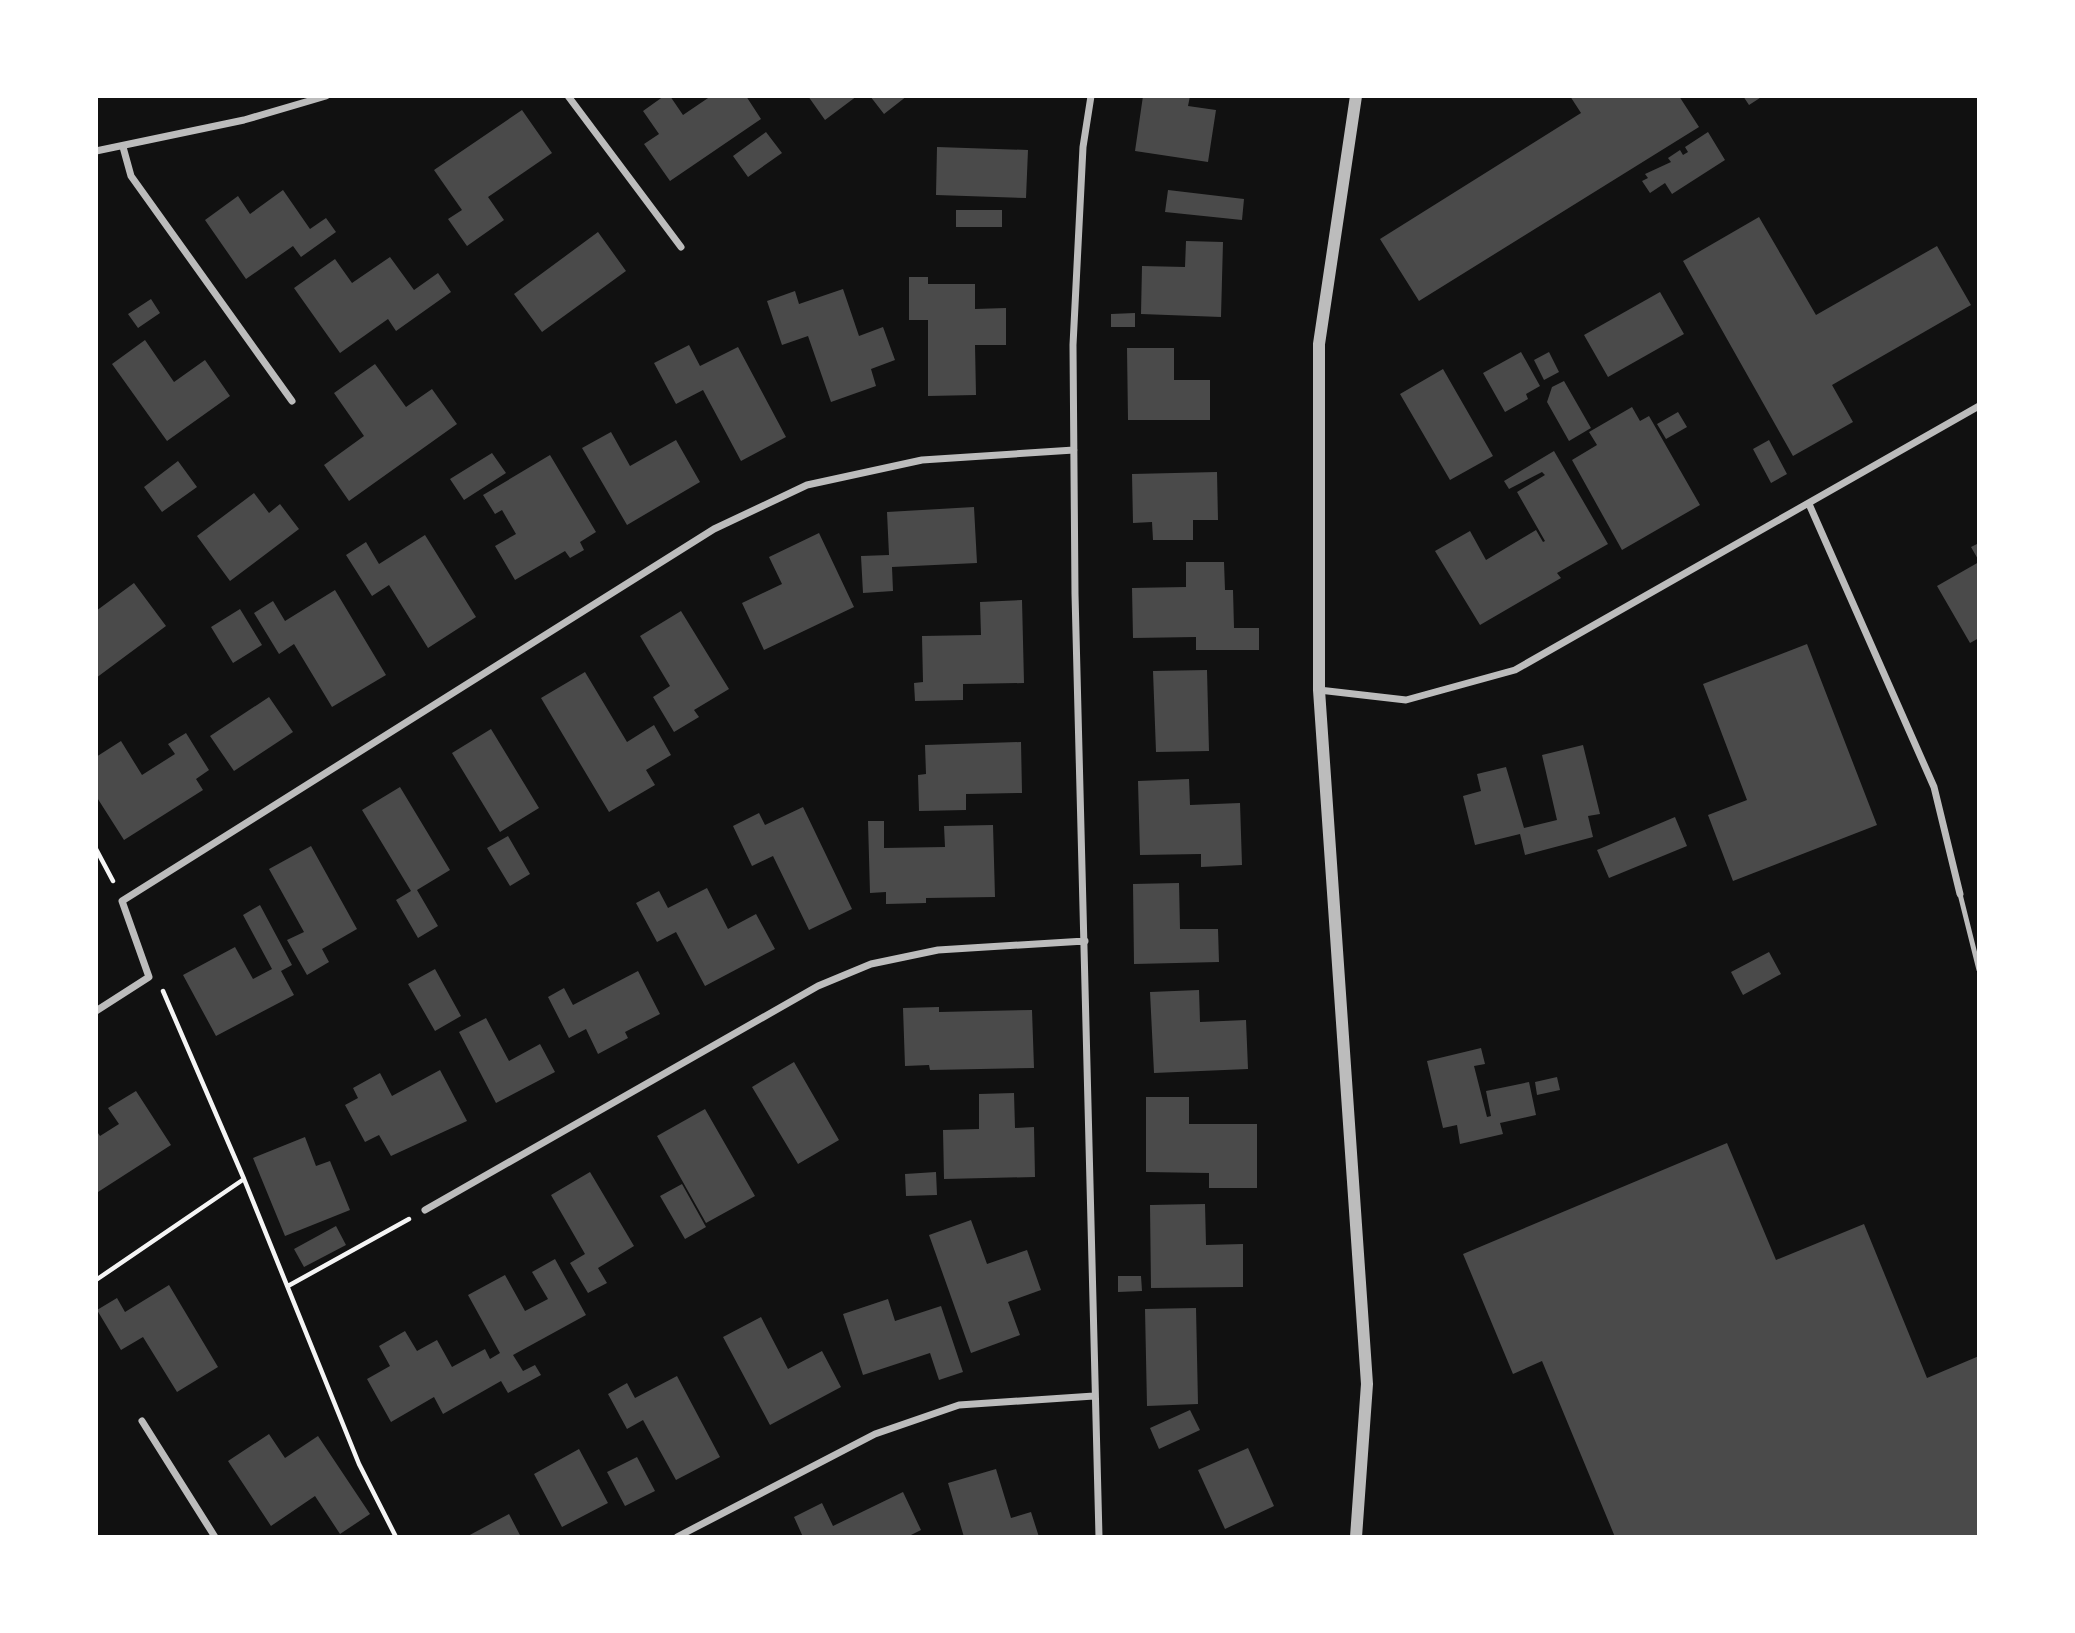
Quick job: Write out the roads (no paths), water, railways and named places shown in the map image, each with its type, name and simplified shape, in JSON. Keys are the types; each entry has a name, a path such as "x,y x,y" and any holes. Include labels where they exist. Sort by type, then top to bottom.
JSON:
{"street":[{"path":"96,151 244,120 326,96"},
{"path":"568,96 681,247"},
{"path":"1091,96 1083,147 1073,345 1073,450 1099,1537"},
{"path":"1356,96 1319,344 1319,690 1367,1384 1356,1537"},
{"path":"123,147 131,176 292,401"},
{"path":"1319,690 1406,700 1515,670 1979,406"},
{"path":"96,1011 149,977 122,901 714,529 807,485 922,460 1073,450"},
{"path":"1809,504 1934,787 1959,894"},
{"path":"425,1210 818,986 871,964 938,950 1085,941"},
{"path":"677,1537 875,1434 899,1425 960,1405 1094,1396"},
{"path":"142,1421 215,1537"}],"lane":[{"path":"1959,894 1979,970"}]}
